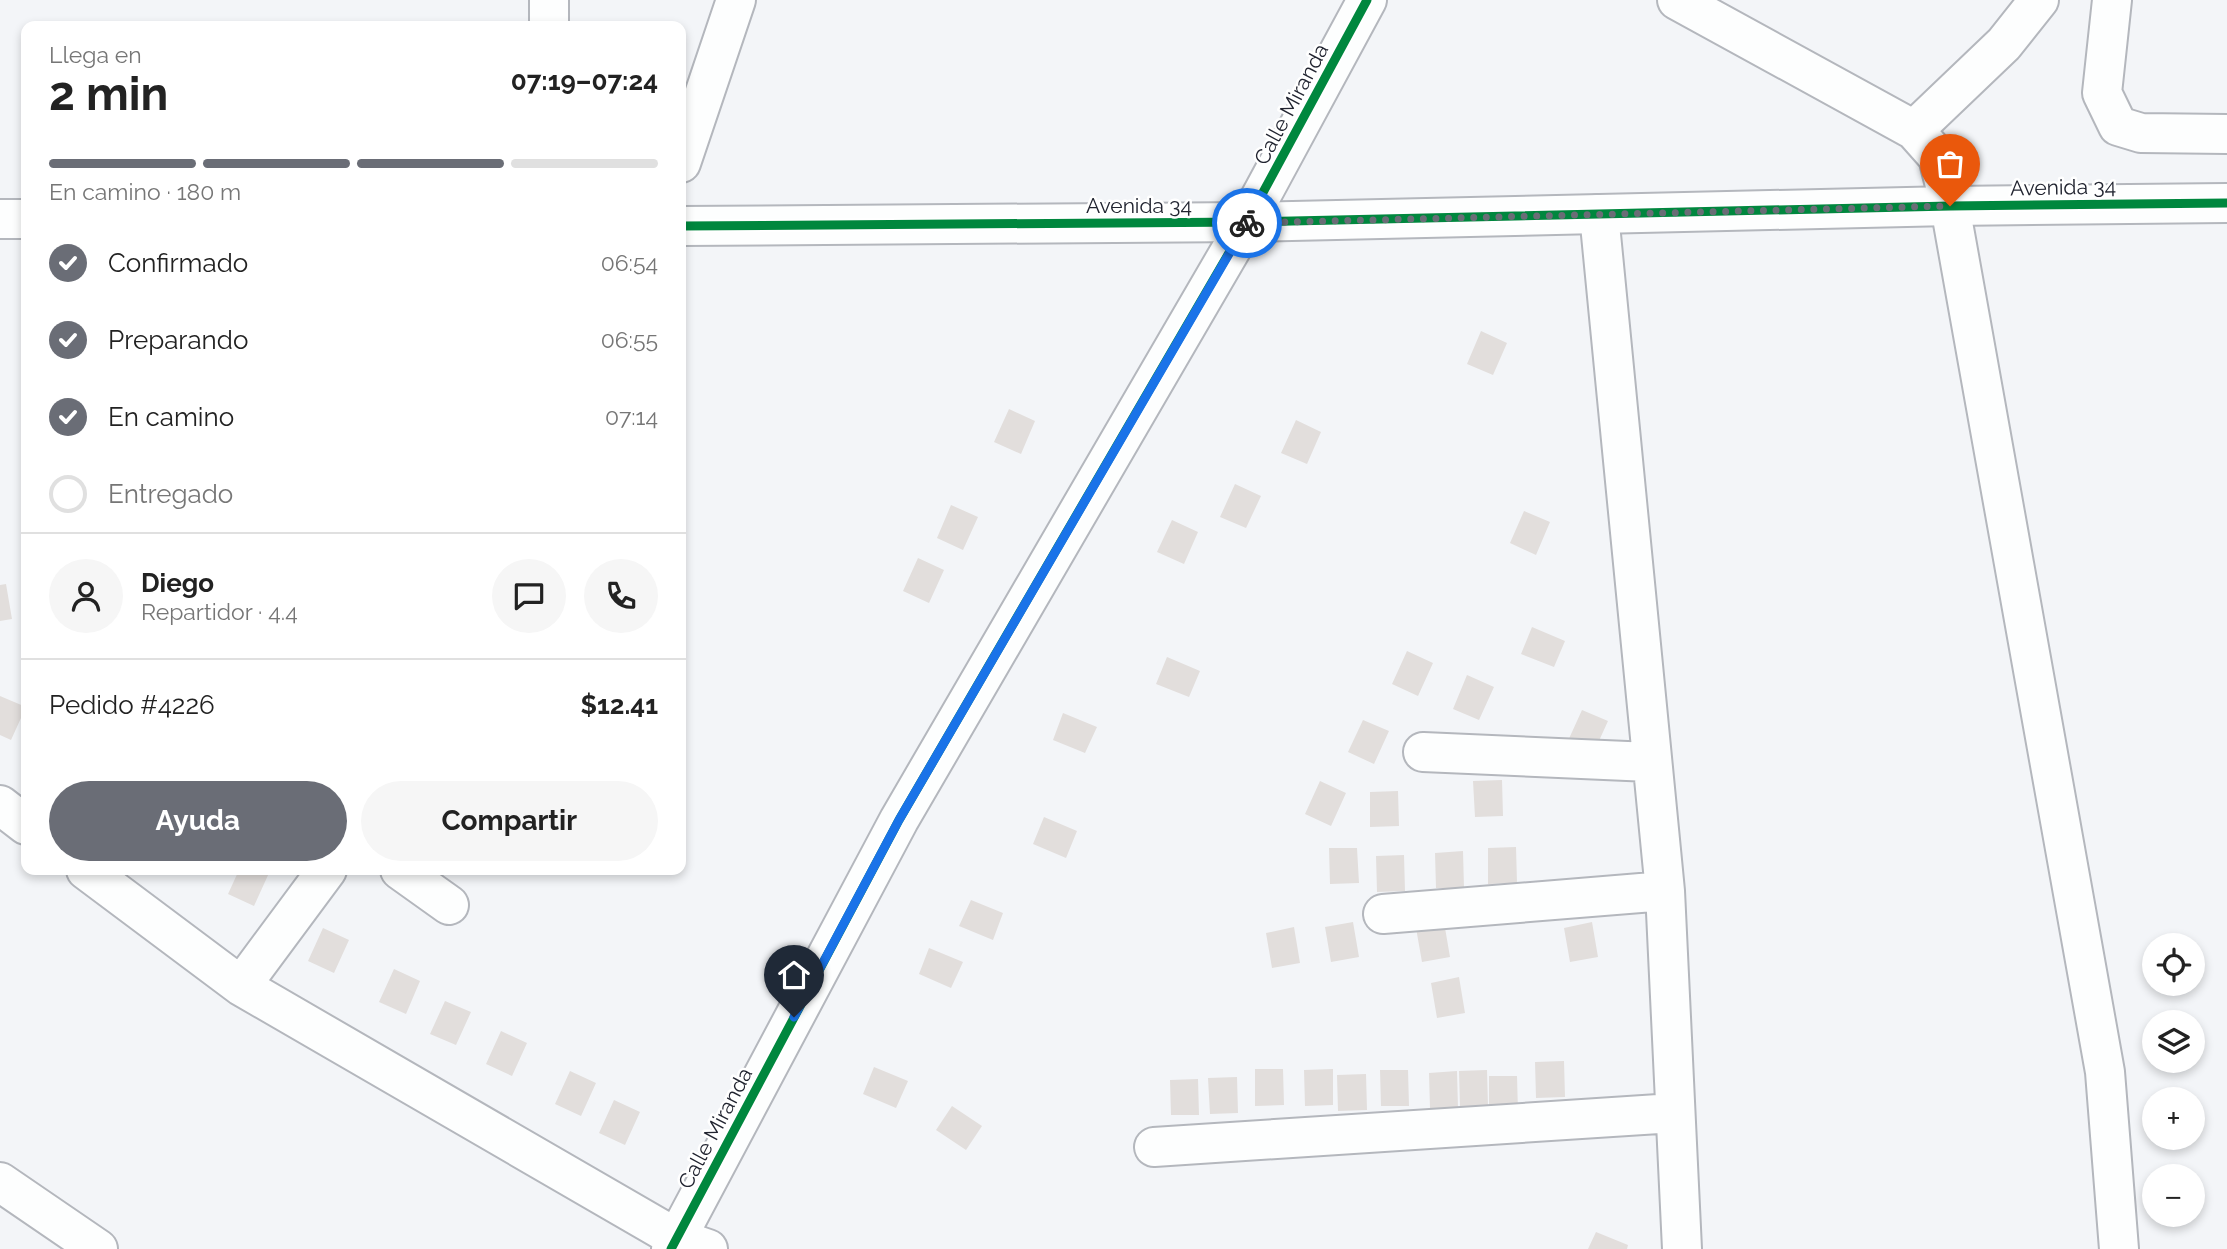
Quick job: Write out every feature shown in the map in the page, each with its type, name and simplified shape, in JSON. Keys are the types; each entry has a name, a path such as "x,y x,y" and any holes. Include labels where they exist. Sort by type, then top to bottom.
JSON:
{"street":[{"path":"549,0 550,21"},
{"path":"686,148 736,0"},
{"name":"Calle Miranda","path":"685,1245 899,820 1247,222 1367,0"},
{"path":"1677,0 1914,130 1938,157 1950,206 2105,1072 2119,1249"},
{"path":"1914,130 2004,44 2039,0"},
{"path":"2112,0 2102,93 2118,126 2141,133 2227,134"},
{"name":"Avenida 34","path":"686,226 1247,222 1950,206 2227,203"},
{"path":"1599,214 1650,762 1665,891 1682,1249"},
{"path":"0,219 21,219"},
{"path":"1423,752 1650,762"},
{"path":"0,805 21,821"},
{"path":"93,875 241,986 685,1245"},
{"path":"241,986 323,875"},
{"path":"407,875 449,905"},
{"path":"1383,914 1665,891"},
{"path":"1154,1147 1674,1113"},
{"path":"0,1182 98,1249"}],"building":[{"path":"1481,331 1507,343 1493,375 1467,364"},
{"path":"1009,409 1035,421 1021,454 994,442"},
{"path":"1296,420 1321,432 1307,464 1281,453"},
{"path":"1235,484 1261,496 1246,528 1220,517"},
{"path":"951,505 978,517 963,550 937,538"},
{"path":"1524,511 1550,522 1536,555 1510,543"},
{"path":"1172,520 1198,532 1184,564 1157,552"},
{"path":"918,558 944,570 929,603 903,591"},
{"path":"6,584 12,619 0,621 0,585"},
{"path":"1532,627 1565,641 1554,667 1521,654"},
{"path":"1407,651 1433,663 1418,696 1392,684"},
{"path":"1167,657 1200,671 1189,697 1156,684"},
{"path":"1467,675 1494,687 1479,720 1453,709"},
{"path":"0,696 21,705 21,718 11,740 0,735"},
{"path":"1582,710 1608,721 1593,754 1567,743"},
{"path":"1063,713 1097,727 1085,753 1053,740"},
{"path":"1363,720 1389,731 1374,764 1348,752"},
{"path":"1502,780 1503,816 1475,817 1473,781"},
{"path":"1320,781 1346,793 1331,826 1305,814"},
{"path":"1398,791 1399,826 1370,827 1370,792"},
{"path":"1044,817 1077,831 1066,858 1033,844"},
{"path":"1516,847 1517,883 1488,884 1488,848"},
{"path":"1329,848 1357,848 1359,883 1330,884"},
{"path":"1463,851 1464,888 1436,888 1435,853"},
{"path":"1404,855 1405,891 1377,892 1376,856"},
{"path":"237,875 268,875 254,906 228,894"},
{"path":"971,900 1003,913 993,940 959,926"},
{"path":"1353,922 1359,957 1331,962 1325,927"},
{"path":"1444,922 1450,957 1422,962 1416,928"},
{"path":"1592,922 1598,957 1570,962 1564,928"},
{"path":"1294,927 1300,963 1272,968 1266,933"},
{"path":"323,928 349,940 334,973 308,961"},
{"path":"929,948 963,962 951,988 919,974"},
{"path":"394,969 420,981 406,1014 379,1002"},
{"path":"1459,977 1465,1013 1437,1018 1431,983"},
{"path":"445,1001 471,1012 456,1045 430,1034"},
{"path":"501,1031 527,1043 512,1076 486,1064"},
{"path":"1564,1061 1565,1097 1536,1098 1535,1062"},
{"path":"874,1067 908,1081 896,1108 863,1094"},
{"path":"1255,1069 1283,1069 1284,1105 1255,1106"},
{"path":"1333,1069 1333,1105 1305,1106 1304,1070"},
{"path":"1380,1070 1408,1070 1409,1106 1381,1106"},
{"path":"1487,1070 1488,1106 1460,1107 1459,1071"},
{"path":"570,1071 596,1083 581,1116 555,1104"},
{"path":"1457,1071 1458,1108 1430,1108 1429,1073"},
{"path":"1366,1074 1367,1110 1338,1111 1337,1075"},
{"path":"1489,1076 1517,1076 1518,1112 1489,1113"},
{"path":"1237,1077 1238,1113 1210,1114 1208,1078"},
{"path":"1198,1079 1199,1115 1171,1115 1170,1080"},
{"path":"614,1100 640,1112 625,1145 599,1133"},
{"path":"952,1106 982,1126 966,1150 936,1130"},
{"path":"1596,1232 1628,1245 1627,1249 1588,1249"}],"cycle path":[{"path":"671,1249 899,820 1247,222 1367,0"},
{"path":"686,226 1247,222 1950,206 2227,203"}],"way so far":[{"path":"1247,223 1950,206"}],"route":[{"path":"794,1017 899,820 1247,223"}]}
